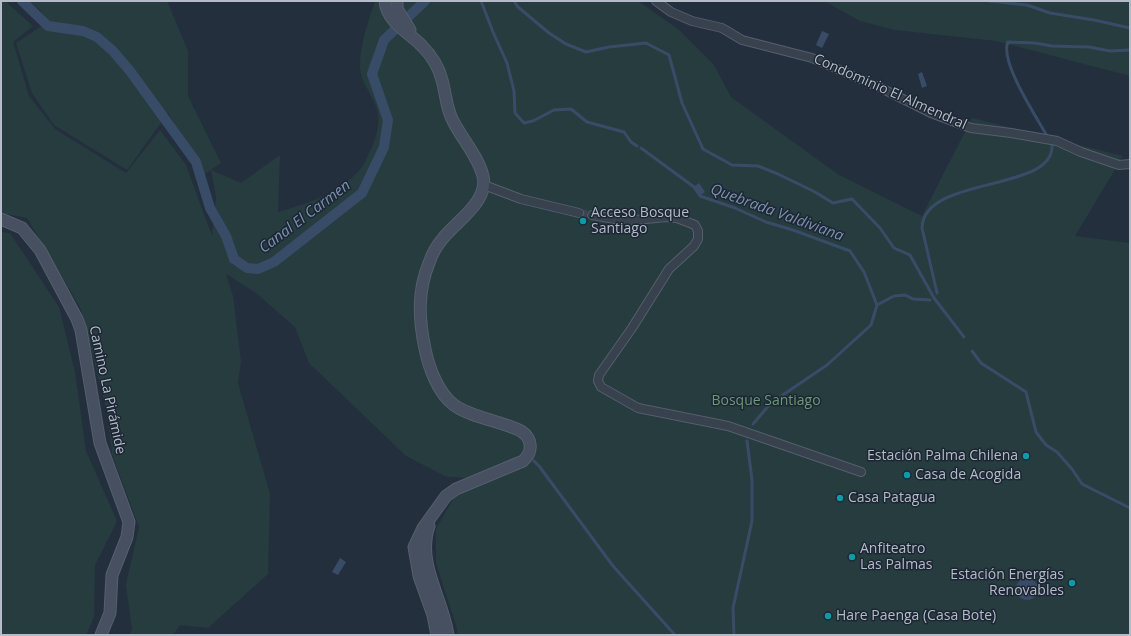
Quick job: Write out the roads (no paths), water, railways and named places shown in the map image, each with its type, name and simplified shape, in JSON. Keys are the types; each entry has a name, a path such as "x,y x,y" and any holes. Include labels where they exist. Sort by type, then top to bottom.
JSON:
{"street":[{"path":"385,1 394,8 405,29 423,47 437,68 442,80 449,113 477,159 484,185 480,196 474,205 444,237 428,264 420,299 421,324 427,357 437,384 444,395 453,404 462,410 521,431 528,438 530,450 523,461 456,489 446,496 423,528 414,547 419,576 433,615 437,635"},
{"name":"Condominio El Almendral","path":"656,1 671,12 692,21 722,28 742,40 812,58 881,88 931,113 971,128 1011,132 1057,142 1080,152 1119,165 1130,164"},
{"path":"484,185 521,199 579,213"},
{"path":"592,215 626,220 666,217 677,218 694,225 698,231 698,240 694,246 669,269 632,328 604,366 599,375 598,381 601,387 638,408 728,426 861,472"},
{"name":"Camino La Pirámide","path":"1,218 22,228 40,250 77,319 81,330 100,443 127,512 129,530 112,576 110,613 101,635"},
{"path":"434,512 426,536 425,550 427,563 446,619 448,635"}],"water":[{"path":"822,31 829,34 822,48 816,45"},
{"path":"922,72 927,86 922,88 918,74"},
{"path":"699,183 705,192 700,196 694,187"},
{"path":"340,558 346,562 338,575 332,572"},
{"path":"1027,578 1035,581 1038,589 1035,597 1027,600 1019,597 1016,589 1019,581"}],"waterway":[{"name":"Canal El Carmen","path":"22,1 48,26 83,31 97,37 113,51 130,71 196,162 210,208 226,236 234,259 247,268 258,269 274,262 362,193 384,147 388,120 372,74 384,40 425,1"},
{"name":"Quebrada Valdiviana","path":"481,1 507,63 514,91 515,113 524,123 533,121 554,110 571,109 587,122 624,132 631,142 637,146"},
{"path":"514,1 518,7 549,33 566,44 586,52 609,47 646,43 669,55 682,103 703,149 732,165 758,166 778,174 815,192 833,203 852,199 880,228 894,248 910,255 934,298 964,337"},
{"path":"989,1 1027,5 1050,13 1094,20 1130,28"},
{"path":"1047,136 1020,89 1014,75 1009,62 1007,51 1008,42 1035,43 1052,46 1089,47 1110,51 1130,50"},
{"path":"937,293 922,228 928,211 943,199 964,191 1033,171 1047,160 1052,145"},
{"name":"Quebrada Valdiviana","path":"641,148 694,187 700,196 735,208 766,222 793,230 850,251 864,272 877,305 871,325 827,365 771,403 753,424"},
{"path":"877,305 894,296 905,295 913,299 930,300"},
{"path":"972,351 981,363 1026,392 1036,432 1046,445 1057,452 1072,469 1082,484 1130,508"},
{"path":"734,635 733,608 752,521 752,480 747,441"},
{"path":"534,461 613,566 675,635"}],"tunnel":[{"path":"579,213 592,215"}],"place":[{"name":"Acceso Bosque Santiago","path":"583,221"},
{"name":"Estación Palma Chilena","path":"1026,456"},
{"name":"Casa de Acogida","path":"907,475"},
{"name":"Casa Patagua","path":"840,498"},
{"name":"Anfiteatro Las Palmas","path":"852,557"},
{"name":"Estación Energías Renovables","path":"1072,583"},
{"name":"Hare Paenga (Casa Bote)","path":"828,616"}],"park label":[{"name":"Bosque Santiago","path":"766,401"}]}
